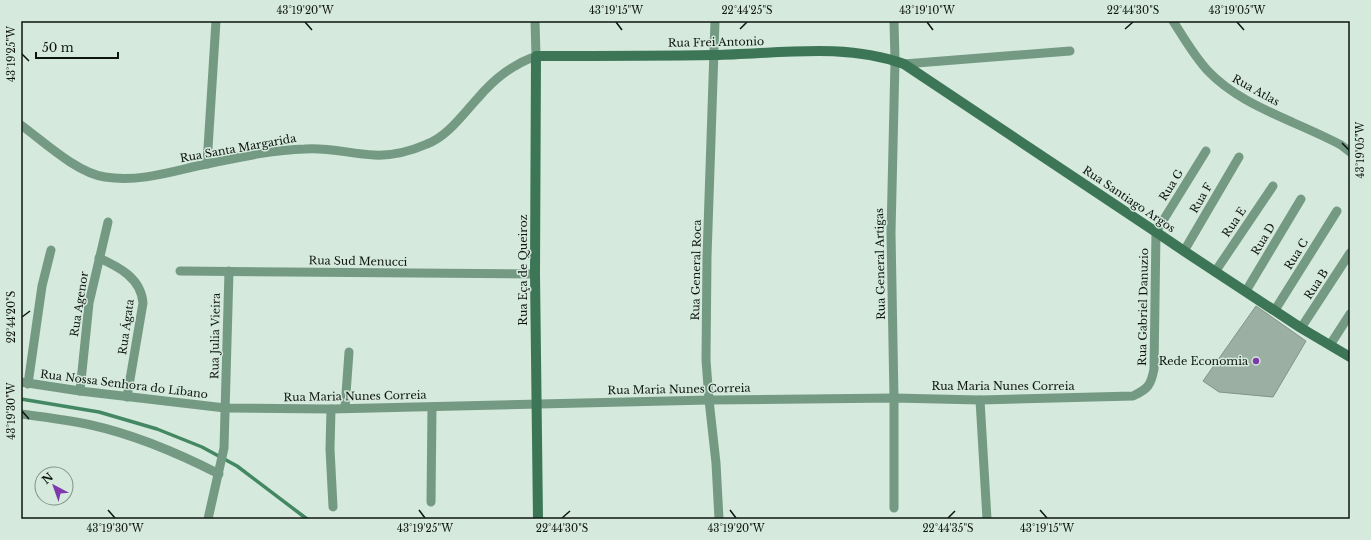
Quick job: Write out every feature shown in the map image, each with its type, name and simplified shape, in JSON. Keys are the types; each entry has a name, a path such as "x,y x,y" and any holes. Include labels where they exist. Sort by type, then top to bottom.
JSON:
{"street":[{"path":"207,164 216,21"},
{"name":"Rua Eça de Queiroz","path":"535,21 535,274 538,519"},
{"name":"Rua General Roca","path":"715,21 707,257 706,360 716,463 718,519"},
{"name":"Rua General Artigas","path":"894,21 900,62 891,234 894,398 894,508"},
{"name":"Rua Atlas","path":"1173,21 1190,49 1208,71 1223,85 1256,106 1341,145 1350,152"},
{"name":"Rua Frei Antonio","path":"536,56 715,55 837,51 868,55 900,62 1070,51"},
{"name":"Rua Santa Margarida","path":"21,125 87,172 104,177 121,179 144,178 270,152 306,148 375,155 410,151 429,144 443,134 493,82 511,67 536,56"},
{"name":"Rua Santiago Argos","path":"900,62 1215,272 1301,328 1350,357"},
{"name":"Rua G","path":"1156,232 1206,151"},
{"name":"Rua F","path":"1184,251 1240,157"},
{"name":"Rua E","path":"1215,272 1273,186"},
{"name":"Rua D","path":"1246,291 1301,199"},
{"name":"Rua C","path":"1275,310 1337,211"},
{"name":"Rua Agenor","path":"80,391 89,303 108,222"},
{"name":"Rua Gabriel Danuzio","path":"1133,396 1143,392 1149,386 1154,369 1156,232"},
{"path":"25,383 42,286 51,250"},
{"name":"Rua B","path":"1301,328 1350,253"},
{"name":"Rua Ágata","path":"99,258 110,263 133,279 142,295 143,302 127,397"},
{"name":"Rua Sud Menucci","path":"180,271 535,274"},
{"name":"Rua Julia Vieira","path":"219,474 224,448 229,272"},
{"path":"1330,345 1350,314"},
{"path":"345,408 348,352"},
{"name":"Rua Nossa Senhora do Líbano","path":"25,383 127,397 225,408"},
{"name":"Rua Maria Nunes Correia","path":"225,408 331,409 709,400 894,398 980,400 1133,396"},
{"path":"980,400 987,519"},
{"path":"431,502 432,407"},
{"path":"331,409 330,449 334,507"},
{"path":"21,414 91,425 117,432 164,448 219,474 208,519"}],"building":[{"name":"Rede Economia","path":"1256,306 1306,341 1273,397 1219,392 1203,381"}],"waterway":[{"path":"21,399 99,412 157,429 202,447 237,466 307,519"}],"place":[{"name":"Rede Economia","path":"1256,361"}]}
